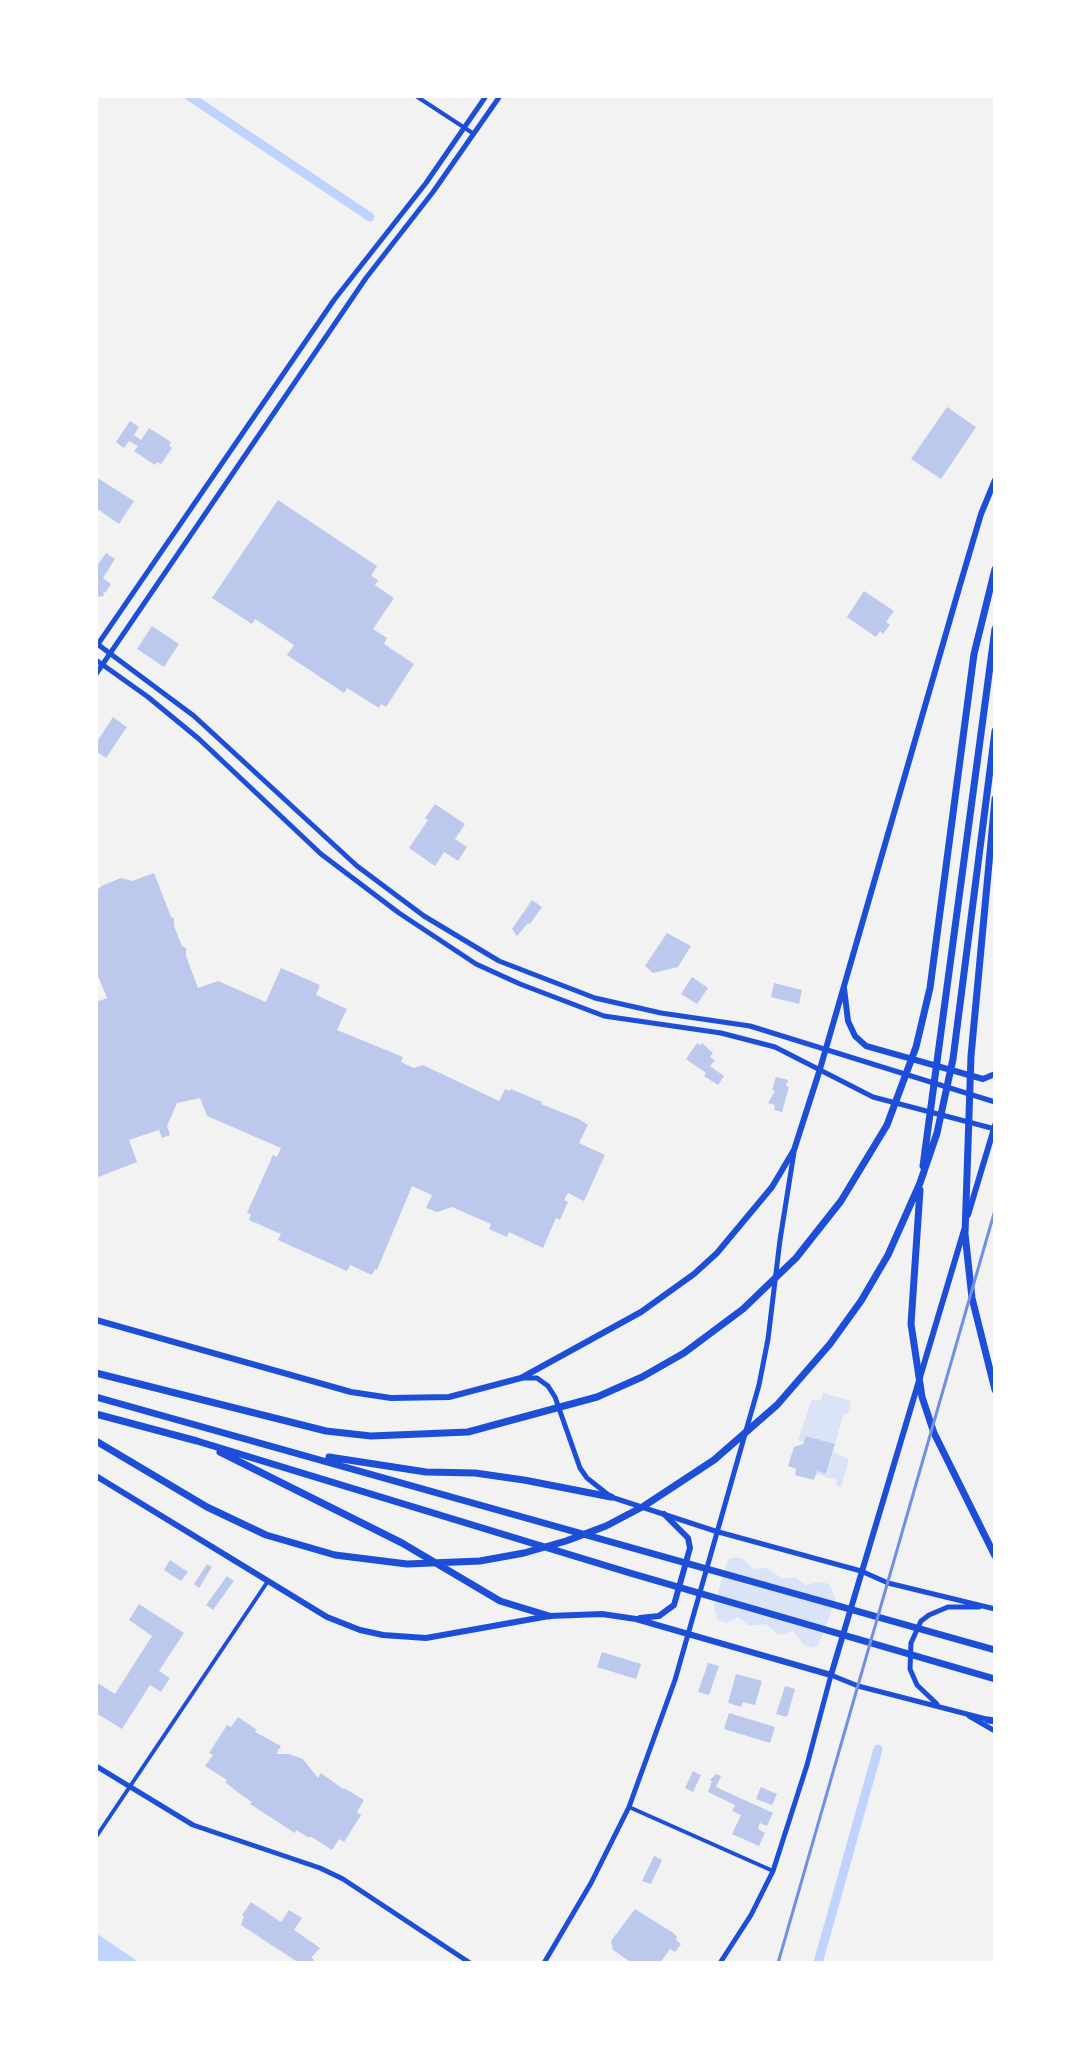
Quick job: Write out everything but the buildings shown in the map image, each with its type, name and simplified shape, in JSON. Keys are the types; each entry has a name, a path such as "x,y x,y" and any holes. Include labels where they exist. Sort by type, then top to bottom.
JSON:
{"highway":[{"path":"96,1373 326,1431 371,1436 468,1432 597,1397 642,1377 684,1353 743,1309 796,1258 841,1201 887,1125 916,1047 930,988 974,654 995,569"},
{"path":"995,629 917,1222 911,1324 922,1397 934,1433 995,1556"},
{"path":"96,1441 244,1526 312,1550 361,1560 407,1564 456,1563 514,1555 566,1541 606,1526 644,1506 736,1443 814,1365 846,1323 875,1278 899,1232 930,1157 953,1059 995,731"},
{"path":"995,799 971,1056 965,1234 972,1298 995,1390"},
{"path":"96,1397 995,1650"},
{"path":"96,1414 197,1441 630,1573 995,1679"},
{"path":"197,1441 391,1537 500,1601 549,1616"},
{"path":"294,1451 426,1472 475,1473 524,1480 611,1497"}],"main road":[{"path":"486,96 426,183 334,300 96,645 194,716 357,866 424,916 489,955 595,998 661,1013 750,1026 995,1102"},
{"path":"96,674 366,278 500,96"},
{"path":"544,1963 591,1883 629,1807 688,1634 759,1385 794,1150 981,514 995,480"},
{"path":"96,660 199,739 321,854 467,959 520,984 604,1016 721,1033 758,1042 775,1047 873,1097 995,1127 773,1871 751,1915 720,1963"},
{"path":"844,984 848,1021 855,1036 866,1046 983,1079 995,1074"},
{"path":"96,1320 351,1392 391,1398 449,1397 521,1378 641,1312 694,1274 717,1253 772,1187 794,1150"},
{"path":"521,1378 537,1378 548,1386 555,1397 580,1468 587,1478 611,1497 715,1531 861,1571 888,1583 992,1608"},
{"path":"96,1476 327,1617 351,1627 383,1635 440,1636 549,1616 602,1614 636,1619 831,1675 858,1686 993,1721"},
{"path":"636,1619 659,1616 674,1605 690,1548 688,1538 664,1514"},
{"path":"940,1707 917,1685 910,1669 911,1643 921,1621 948,1607 992,1608"},
{"path":"968,1715 995,1731"},
{"path":"96,1766 193,1825 305,1862 343,1879 470,1963"}],"street":[{"path":"416,96 474,134"},
{"path":"96,1837 268,1581"},
{"path":"629,1807 773,1871"}],"shaded area":[{"path":"823,1393 851,1401 835,1444 806,1436 804,1442 798,1440 812,1399 821,1401"},
{"path":"833,1452 849,1459 841,1488 836,1486 837,1480 816,1474 817,1471 827,1474"},
{"path":"736,1557 754,1569 767,1568 783,1579 795,1577 805,1585 829,1584 836,1599 818,1646 811,1648 803,1644 793,1631 778,1635 766,1624 749,1626 738,1617 726,1623 717,1620 714,1607 726,1565 729,1559"}],"water":[{"path":"96,1933 140,1963 102,1963 96,1959"}],"waterway":[{"path":"189,96 370,217"},
{"path":"818,1963 878,1749"}],"railway":[{"path":"778,1963 995,1210"}]}
